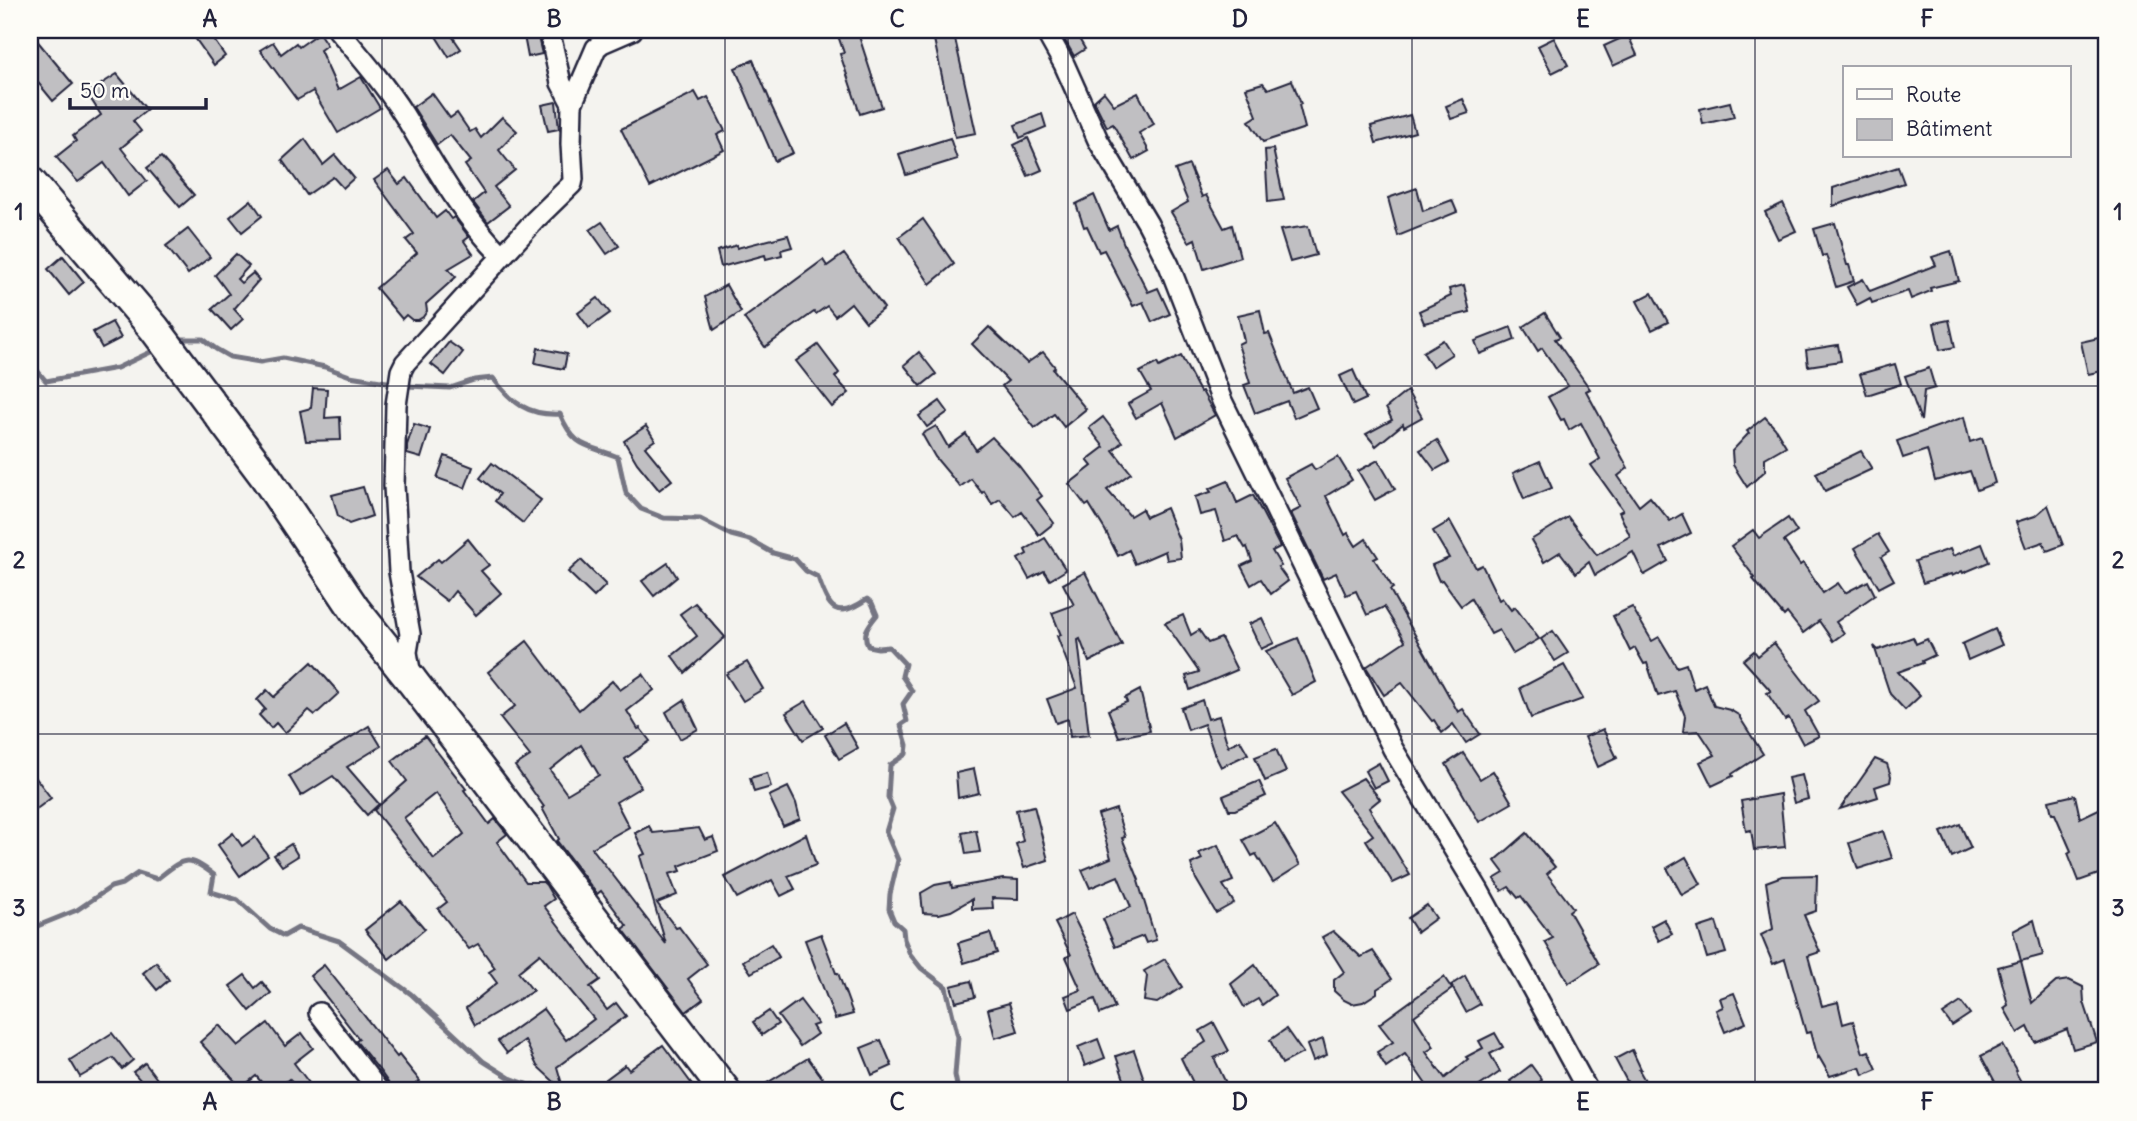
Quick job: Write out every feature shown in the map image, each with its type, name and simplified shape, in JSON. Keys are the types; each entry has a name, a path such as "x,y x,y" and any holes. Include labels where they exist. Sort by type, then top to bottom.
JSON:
{"main road":[{"path":"30,182 155,328 265,476 355,610 725,1091"}],"street":[{"path":"338,30 403,114 433,166 473,223 502,256"},
{"path":"549,30 561,83 572,104"},
{"path":"412,681 407,652 410,634 399,572 394,486 396,405 401,371 405,363 502,256 572,184 572,104 579,83 596,48 632,30"},
{"path":"1045,30 1064,64 1098,139 1169,265 1222,401 1393,749 1479,891 1588,1091"},
{"path":"319,1013 379,1091"}],"building":[{"path":"207,30 225,56 214,65 195,38"},
{"path":"432,30 448,30 461,49 449,57"},
{"path":"836,30 857,30 882,107 860,114 840,54 844,53"},
{"path":"932,30 953,30 976,133 955,137"},
{"path":"1059,30 1074,30 1085,49 1074,56"},
{"path":"30,32 73,84 53,101 30,73"},
{"path":"319,33 327,45 320,50 338,90 361,77 380,108 338,133 313,91 297,100 260,50 273,42 281,54 296,43 299,47"},
{"path":"537,33 542,54 528,57 524,36"},
{"path":"1628,35 1637,55 1613,66 1604,46"},
{"path":"1554,38 1568,65 1552,73 1538,46"},
{"path":"753,60 793,153 775,161 735,68"},
{"path":"117,74 147,110 133,121 141,131 121,148 147,181 128,196 104,163 78,182 56,157 76,141 73,136 101,115 87,93"},
{"path":"1292,80 1301,104 1299,105 1305,128 1263,142 1249,121 1257,116 1246,88 1263,83 1268,89"},
{"path":"695,92 700,101 708,97 725,131 717,135 724,150 650,187 621,129"},
{"path":"1104,92 1114,105 1138,93 1154,124 1139,133 1149,151 1133,160 1113,124 1107,127 1094,101"},
{"path":"432,93 450,118 457,113 470,132 475,129 481,138 502,117 517,131 499,150 515,170 494,187 509,206 488,222 473,202 484,193 465,165 471,161 450,135 437,145 413,107"},
{"path":"1463,99 1469,113 1451,119 1446,106"},
{"path":"556,102 559,129 548,131 542,105"},
{"path":"1730,102 1734,117 1703,124 1700,109"},
{"path":"1042,114 1046,127 1020,138 1015,125"},
{"path":"1410,115 1415,132 1376,143 1371,126"},
{"path":"950,138 957,159 906,175 899,154"},
{"path":"1028,138 1042,170 1028,176 1014,145"},
{"path":"305,139 323,165 335,155 354,178 343,188 333,177 307,195 282,160"},
{"path":"1273,149 1284,200 1268,202 1265,150"},
{"path":"161,157 194,195 180,207 147,168"},
{"path":"1189,165 1202,197 1206,195 1224,228 1232,225 1240,257 1204,269 1195,239 1189,242 1171,212 1188,202 1175,170"},
{"path":"1898,167 1904,183 1833,206 1833,188"},
{"path":"388,170 399,184 407,178 436,218 445,211 451,219 454,217 469,237 464,241 473,254 448,269 456,277 426,304 427,311 418,320 412,320 406,315 402,319 376,288 417,253 406,240 414,234 374,180"},
{"path":"1417,188 1423,211 1452,200 1457,212 1398,236 1388,198"},
{"path":"1094,195 1109,230 1117,226 1148,292 1158,288 1170,314 1152,322 1143,302 1133,306 1104,250 1099,252 1087,226 1084,227 1076,204"},
{"path":"251,200 262,216 242,232 230,217"},
{"path":"1783,203 1796,231 1778,239 1765,212"},
{"path":"923,219 954,264 930,284 899,237"},
{"path":"602,222 619,246 607,254 590,230"},
{"path":"1835,223 1854,281 1836,287 1814,229"},
{"path":"1308,226 1316,255 1290,262 1280,230"},
{"path":"188,229 210,257 188,274 166,246"},
{"path":"788,235 792,247 781,250 782,255 766,259 765,255 721,267 717,251"},
{"path":"1951,251 1959,281 1930,288 1931,291 1911,299 1908,291 1872,303 1870,298 1857,305 1847,287 1863,279 1870,291 1936,265 1932,257"},
{"path":"236,254 249,266 237,279 241,283 253,273 259,280 234,309 243,319 231,330 212,309 229,294 215,275"},
{"path":"844,254 884,308 866,322 851,303 835,316 827,306 816,314 814,312 765,347 744,318 823,260 827,266"},
{"path":"63,256 84,282 69,295 48,269"},
{"path":"726,285 741,312 714,330 705,297"},
{"path":"1464,285 1470,312 1424,323 1419,311 1451,296 1449,289"},
{"path":"1652,293 1668,322 1652,330 1637,301"},
{"path":"598,298 610,313 589,328 578,313"},
{"path":"1260,310 1265,334 1269,333 1293,393 1308,387 1317,408 1294,418 1287,401 1255,413 1244,385 1250,383 1238,344 1244,341 1238,315"},
{"path":"1545,313 1560,337 1555,339 1590,389 1586,391 1628,468 1618,476 1639,506 1650,497 1670,521 1682,514 1691,533 1661,548 1668,561 1644,575 1633,552 1595,575 1589,562 1576,573 1560,552 1544,562 1531,540 1568,517 1597,555 1630,536 1619,512 1623,510 1591,465 1600,459 1581,423 1569,430 1548,397 1568,386 1542,348 1538,351 1523,327"},
{"path":"1949,320 1955,347 1940,350 1934,323"},
{"path":"112,322 121,338 102,348 93,332"},
{"path":"989,327 1027,363 1043,352 1055,367 1053,369 1086,409 1064,427 1054,414 1035,428 1002,386 1008,381 972,344"},
{"path":"1511,327 1515,340 1480,354 1475,341"},
{"path":"2107,336 2107,370 2088,374 2081,342"},
{"path":"1443,340 1452,354 1432,367 1423,352"},
{"path":"449,342 463,352 445,375 431,364"},
{"path":"818,345 839,373 835,377 849,393 832,407 796,361"},
{"path":"1838,345 1841,361 1808,366 1806,350"},
{"path":"538,348 567,354 564,369 535,363"},
{"path":"919,352 936,374 921,386 904,365"},
{"path":"1181,356 1215,415 1177,437 1162,403 1136,418 1128,404 1151,391 1140,372 1157,363 1159,367"},
{"path":"1895,364 1901,384 1867,395 1860,374"},
{"path":"1929,368 1935,388 1924,391 1921,421 1905,376"},
{"path":"1353,370 1366,399 1353,405 1340,376"},
{"path":"313,388 327,389 325,418 340,417 341,440 306,441 300,411 311,408"},
{"path":"1407,391 1422,417 1404,427 1403,424 1376,446 1366,434 1392,420 1386,408"},
{"path":"940,401 948,412 927,427 919,416"},
{"path":"1103,417 1122,442 1113,450 1131,473 1107,490 1130,516 1142,509 1146,517 1166,508 1179,540 1181,558 1167,560 1165,551 1135,564 1129,550 1118,556 1089,504 1086,506 1069,484 1092,466 1087,460 1104,447 1089,428"},
{"path":"1765,417 1786,446 1765,458 1765,471 1747,487 1733,465 1732,451 1749,433 1747,431"},
{"path":"1964,417 1970,442 1982,438 1995,483 1977,490 1970,471 1935,481 1927,450 1903,458 1897,441"},
{"path":"414,424 430,429 421,458 407,454"},
{"path":"646,426 655,440 645,447 672,480 659,490 637,463 624,441"},
{"path":"936,426 948,447 966,434 976,450 992,437 1042,496 1037,500 1054,523 1039,535 1022,512 1015,517 1000,499 992,504 984,491 982,493 971,479 960,487 935,457 922,434"},
{"path":"1437,440 1449,462 1435,470 1420,450"},
{"path":"1861,451 1872,469 1825,491 1816,473"},
{"path":"445,456 473,467 465,488 437,478"},
{"path":"1338,457 1352,480 1326,496 1345,535 1348,533 1356,546 1366,539 1378,557 1374,559 1393,588 1390,590 1458,712 1463,709 1480,734 1466,743 1453,724 1442,733 1402,683 1384,695 1366,667 1405,641 1384,607 1367,615 1356,591 1346,595 1336,573 1323,579 1291,513 1301,508 1285,478 1311,464 1315,470"},
{"path":"1378,460 1395,489 1375,500 1358,471"},
{"path":"1540,461 1552,488 1524,499 1513,473"},
{"path":"492,463 541,500 523,523 495,501 500,494 480,478"},
{"path":"1228,481 1237,503 1253,495 1280,547 1272,551 1281,566 1278,567 1288,581 1271,594 1261,579 1251,585 1241,566 1252,561 1247,547 1245,548 1238,536 1225,541 1216,511 1200,515 1195,497 1211,492 1209,489"},
{"path":"363,487 372,516 349,524 338,516 332,495"},
{"path":"2048,505 2063,545 2047,551 2043,542 2026,548 2016,522 2035,516"},
{"path":"1788,518 1797,532 1784,541 1823,593 1838,583 1845,593 1868,581 1875,595 1836,622 1844,633 1833,641 1819,621 1803,633 1787,613 1784,616 1753,579 1755,578 1731,546 1753,530 1759,538"},
{"path":"1450,521 1476,568 1482,565 1499,600 1502,598 1511,610 1515,607 1539,639 1513,654 1499,630 1491,634 1471,599 1461,606 1442,580 1439,581 1432,565 1449,558 1433,531"},
{"path":"1878,534 1889,552 1881,557 1894,580 1879,588 1855,548"},
{"path":"1045,538 1066,570 1050,580 1044,571 1029,579 1018,559 1027,554 1025,550"},
{"path":"468,539 489,565 481,571 501,593 476,615 455,591 447,601 416,577 438,559 441,562"},
{"path":"1982,544 1989,562 1963,573 1962,571 1923,583 1915,561 1950,549 1953,556"},
{"path":"581,560 606,585 594,597 568,572"},
{"path":"668,563 677,577 654,596 642,581"},
{"path":"1085,572 1122,645 1089,662 1080,639 1078,640 1089,735 1070,737 1068,719 1056,723 1047,699 1077,688 1057,636 1061,635 1052,613 1074,605 1063,584"},
{"path":"695,603 725,637 685,673 672,656 697,636 680,614"},
{"path":"1632,607 1652,641 1659,637 1677,667 1686,664 1694,689 1705,684 1714,706 1740,716 1763,754 1732,774 1733,776 1712,786 1700,762 1715,755 1699,731 1683,732 1685,716 1675,691 1658,696 1647,663 1644,664 1635,648 1630,651 1613,616"},
{"path":"1183,615 1191,635 1199,630 1208,643 1221,638 1237,670 1190,690 1186,676 1199,672 1165,623"},
{"path":"1262,618 1274,643 1261,649 1249,624"},
{"path":"1995,629 2002,645 1968,660 1962,644"},
{"path":"1553,631 1568,653 1555,661 1541,639"},
{"path":"1913,637 1916,644 1927,639 1935,655 1922,661 1923,663 1898,672 1920,696 1905,710 1890,694 1874,646 1878,650"},
{"path":"1298,638 1316,682 1292,695 1266,651"},
{"path":"527,641 579,710 612,681 620,690 643,674 654,690 627,711 638,729 640,728 650,741 625,759 641,787 616,802 629,827 592,848 666,944 640,856 645,854 635,833 649,826 653,833 699,828 705,840 713,837 718,851 679,866 681,871 669,874 677,895 657,903 707,964 688,979 703,999 686,1012 623,929 627,926 601,891 597,894 557,841 559,839 542,808 544,807 515,766 530,756 500,718 515,706 488,672","holes":["581,745 599,775 567,794 550,770"]},
{"path":"1774,643 1819,701 1805,711 1819,736 1803,744 1789,718 1785,720 1767,693 1771,691 1743,660 1754,651 1758,656"},
{"path":"312,662 339,693 315,715 309,710 285,733 276,723 271,728 259,715 265,709 257,700 267,690 274,697"},
{"path":"747,662 763,689 743,701 726,674"},
{"path":"1564,665 1583,699 1531,718 1520,688"},
{"path":"1140,690 1150,731 1119,737 1108,710 1127,702 1125,698"},
{"path":"684,700 698,729 680,739 666,712"},
{"path":"1202,700 1208,719 1219,716 1228,746 1240,740 1248,754 1221,767 1204,724 1188,730 1181,708"},
{"path":"806,701 823,728 803,740 786,713"},
{"path":"844,723 858,748 839,759 825,735"},
{"path":"369,726 381,746 347,767 379,804 367,815 333,776 301,796 289,776"},
{"path":"1603,729 1617,758 1598,767 1585,737"},
{"path":"425,736 489,824 495,819 507,834 497,842 526,882 543,882 546,885 554,899 544,906 600,980 590,987 607,1010 616,1003 626,1016 557,1067 564,1091 537,1066 525,1040 507,1053 498,1041 543,1009 566,1040 594,1019 540,954 518,972 533,991 475,1025 466,1008 497,983 489,972 495,968 478,944 469,949 438,909 447,902 374,810 407,781 392,761","holes":["436,793 464,834 434,859 404,818"]},
{"path":"1276,749 1286,772 1265,781 1255,757"},
{"path":"1463,753 1480,779 1493,771 1512,803 1479,822 1446,764"},
{"path":"1875,759 1887,764 1890,782 1875,787 1878,797 1840,809"},
{"path":"1379,763 1388,781 1374,788 1365,771"},
{"path":"974,769 979,793 958,798 956,773"},
{"path":"30,770 51,798 30,814"},
{"path":"767,773 771,787 754,792 750,778"},
{"path":"1802,775 1808,799 1794,803 1788,778"},
{"path":"1363,778 1380,799 1369,808 1410,875 1393,883 1366,840 1373,835 1338,791"},
{"path":"1259,781 1266,796 1235,810 1229,810 1223,796"},
{"path":"788,787 800,819 783,826 769,796"},
{"path":"1780,794 1785,847 1754,850 1751,830 1746,831 1741,801"},
{"path":"2075,795 2080,818 2107,805 2107,833 2101,836 2107,856 2107,871 2079,881 2068,853 2071,851 2055,814 2052,814 2049,801"},
{"path":"1034,806 1048,860 1024,868 1016,844 1023,841 1016,810"},
{"path":"1116,809 1125,837 1122,838 1139,880 1156,940 1146,943 1143,936 1115,947 1103,919 1131,907 1118,876 1090,888 1082,870 1111,858 1098,815"},
{"path":"1275,823 1300,865 1273,882 1256,854 1252,856 1243,840"},
{"path":"1960,824 1971,848 1952,857 1941,832"},
{"path":"976,830 980,852 966,854 962,833"},
{"path":"1883,831 1892,858 1858,869 1849,843"},
{"path":"233,833 242,846 255,837 268,856 240,876 218,845"},
{"path":"1527,833 1555,867 1547,874 1573,908 1569,911 1599,964 1569,983 1545,942 1553,938 1521,896 1518,898 1509,887 1502,891 1494,879 1504,873 1495,861"},
{"path":"806,834 816,865 788,876 795,889 781,896 772,880 737,898 725,877"},
{"path":"291,844 298,856 282,866 274,855"},
{"path":"1218,845 1233,881 1223,885 1234,903 1216,913 1196,879 1191,864 1202,859 1199,853"},
{"path":"1686,857 1701,884 1682,895 1667,868"},
{"path":"1817,875 1816,911 1804,915 1820,952 1808,956 1822,1006 1838,1002 1843,1024 1853,1021 1863,1053 1869,1051 1877,1069 1863,1075 1860,1067 1830,1076 1818,1058 1811,1032 1806,1033 1785,959 1773,964 1761,935 1773,929 1766,882 1782,876"},
{"path":"1003,879 1018,880 1018,899 992,898 993,908 972,909 972,899 951,911 939,914 923,913 921,893 935,885 951,882 952,888"},
{"path":"401,901 425,929 389,959 365,930"},
{"path":"1427,905 1436,918 1417,932 1408,918"},
{"path":"1072,914 1115,1008 1100,1014 1095,999 1070,1009 1065,996 1081,990 1066,957 1071,955 1055,923"},
{"path":"1664,919 1672,934 1659,941 1651,926"},
{"path":"2034,920 2043,955 2021,961 2013,931"},
{"path":"1716,922 1726,953 1707,958 1698,928"},
{"path":"1333,931 1361,957 1373,951 1392,979 1363,1002 1352,1004 1334,991 1334,980 1344,972 1322,937"},
{"path":"990,933 997,953 964,963 958,943"},
{"path":"821,934 853,1014 835,1019 805,940"},
{"path":"771,944 779,957 751,973 743,961"},
{"path":"1165,959 1182,987 1157,1003 1144,1001 1147,976 1144,971"},
{"path":"2021,961 2032,1003 2056,982 2069,980 2083,987 2084,1002 2097,1042 2073,1049 2067,1029 2035,1042 2028,1027 2018,1033 2004,1008 2008,1005 1998,967"},
{"path":"156,962 169,980 157,990 143,973"},
{"path":"324,965 397,1057 399,1055 420,1081 408,1091 391,1091 380,1071 356,1041 359,1039 310,976"},
{"path":"1255,965 1275,995 1262,1005 1258,999 1244,1007 1231,984"},
{"path":"245,975 255,988 262,982 271,993 250,1011 230,986"},
{"path":"1465,976 1480,1004 1466,1012 1451,985"},
{"path":"1444,977 1452,989 1414,1016 1434,1047 1426,1052 1445,1078 1468,1059 1466,1057 1483,1048 1479,1041 1495,1033 1503,1047 1490,1054 1500,1072 1472,1091 1428,1091 1430,1090 1405,1054 1386,1067 1377,1052 1393,1042 1379,1024"},
{"path":"971,981 975,997 956,1002 951,986"},
{"path":"1734,993 1746,1023 1725,1032 1716,1010 1723,1007 1720,998"},
{"path":"800,1000 818,1024 812,1026 817,1034 800,1046 778,1016"},
{"path":"1961,1002 1970,1014 1952,1026 1943,1014"},
{"path":"1009,1003 1018,1031 995,1038 988,1009"},
{"path":"769,1011 778,1024 762,1035 753,1022"},
{"path":"268,1023 285,1046 302,1033 313,1048 294,1063 315,1091 299,1091 289,1079 275,1091 269,1091 256,1076 241,1088 200,1042 219,1025 238,1046"},
{"path":"1214,1023 1229,1051 1214,1058 1226,1083 1208,1091 1197,1091 1181,1058 1206,1042 1200,1031"},
{"path":"1286,1029 1303,1053 1282,1064 1270,1040"},
{"path":"112,1033 133,1060 122,1069 113,1058 80,1077 70,1060"},
{"path":"1098,1039 1105,1058 1085,1066 1078,1047"},
{"path":"1323,1039 1327,1055 1313,1061 1307,1045"},
{"path":"881,1040 892,1066 872,1075 861,1048"},
{"path":"663,1045 697,1091 590,1091 625,1065 629,1070"},
{"path":"2002,1045 2026,1091 2000,1091 1981,1056"},
{"path":"1134,1050 1148,1091 1128,1091 1116,1056"},
{"path":"1632,1050 1651,1091 1632,1091 1615,1059"},
{"path":"808,1058 832,1091 754,1091"},
{"path":"145,1063 160,1083 150,1091 133,1072"},
{"path":"1531,1065 1542,1080 1528,1091 1517,1091 1510,1081"}],"waterway":[{"path":"175,339 203,339 230,357 260,362 283,358 325,367 350,376 393,383"},
{"path":"30,362 46,381 117,368 157,349"},
{"path":"408,386 450,388 474,380 493,378 521,406 539,413 560,414 577,440 618,457 626,493 641,509 664,518 700,519 773,553 795,559 806,571 818,577 826,597 835,608 848,609 867,599 872,603 877,615 867,630 868,646 889,647 905,664 902,676 912,691 903,704 907,721 901,725 907,745 906,754 890,765 888,797 893,809 886,832 898,860 889,909 894,921 903,929 910,954 921,968 946,987 958,1037 955,1075 958,1091"},
{"path":"30,929 77,910 138,873 157,879 179,863 191,861 214,875 211,892 238,900 270,929 284,936 298,928 339,941 411,994 483,1061 510,1078 535,1085 543,1091"}]}
